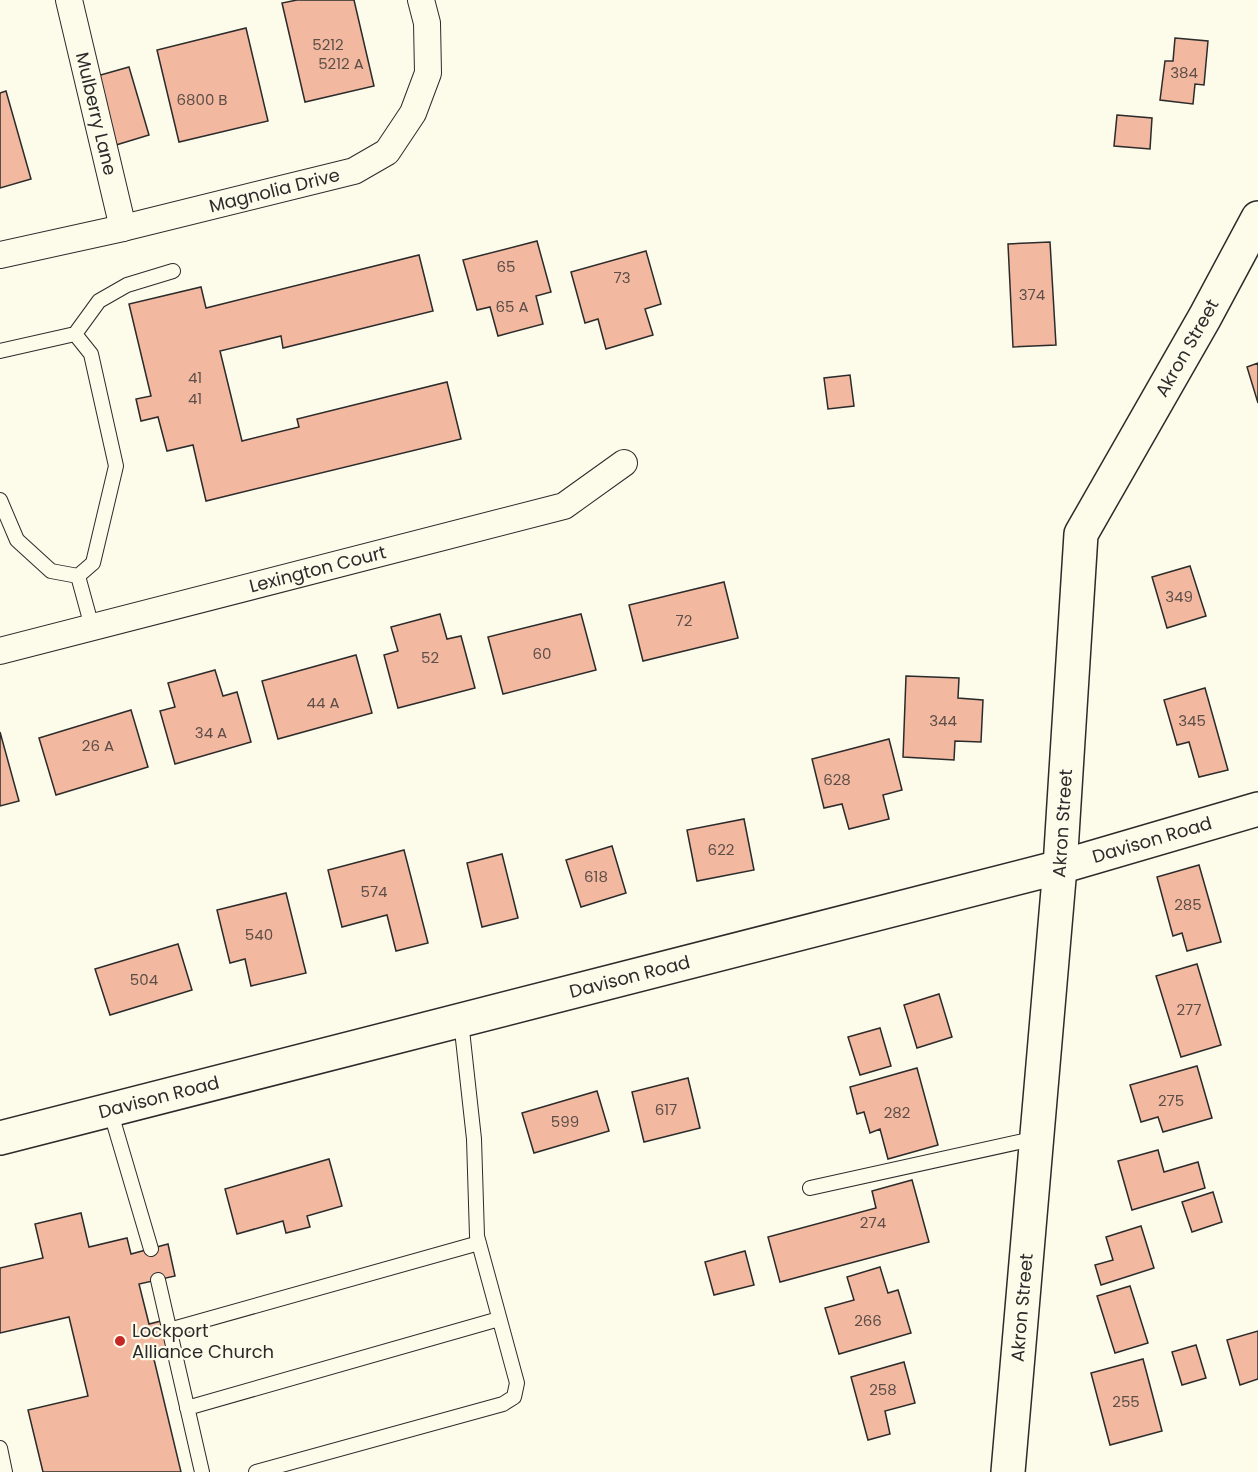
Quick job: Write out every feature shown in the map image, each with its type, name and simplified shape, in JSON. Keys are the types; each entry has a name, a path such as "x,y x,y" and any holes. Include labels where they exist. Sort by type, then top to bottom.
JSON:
{"main road":[{"name":"Akron Street","path":"1008,1472 1060,867 1081,534 1206,317 1258,218"},
{"name":"Davison Road","path":"0,1138 1060,867 1258,809"}],"street":[{"name":"Mulberry Lane","path":"69,0 123,228"},
{"name":"Magnolia Drive","path":"0,255 123,228 354,171 387,152 413,113 428,72 427,23 421,0"},
{"name":"Lexington Court","path":"0,651 564,506 624,463"}],"lane":[{"path":"0,351 75,334 99,301 127,285 173,271"},
{"path":"75,334 91,354 116,466 93,563 78,576"},
{"path":"0,500 18,540 51,571 78,576"},
{"path":"78,576 92,627"},
{"path":"256,1472 508,1401 514,1397 517,1383 479,1243 474,1196 474,1139 461,1021"},
{"path":"110,1110 151,1249"},
{"path":"810,1188 1037,1138"},
{"path":"169,1330 479,1243"},
{"path":"158,1280 202,1472"},
{"path":"187,1408 499,1318"},
{"path":"0,1448 5,1472"}],"building":[{"path":"297,0 354,0 374,86 305,102 282,3"},
{"path":"246,28 268,121 179,142 157,50"},
{"path":"1175,38 1208,41 1204,85 1195,84 1193,104 1160,100 1165,61 1173,61"},
{"path":"129,67 149,135 116,145 97,76"},
{"path":"6,91 31,179 0,188 0,93"},
{"path":"1117,115 1152,118 1150,149 1114,146"},
{"path":"537,241 551,292 536,296 543,324 498,336 490,307 477,310 463,260"},
{"path":"1050,242 1056,345 1013,347 1008,244"},
{"path":"646,251 661,304 645,309 653,335 606,349 598,319 585,323 571,272"},
{"path":"419,255 433,311 283,348 281,336 220,351 242,441 299,427 297,419 447,382 461,439 206,501 193,445 167,451 158,417 141,421 136,399 151,396 129,304 201,287 206,308"},
{"path":"1258,363 1258,403 1247,367"},
{"path":"850,375 854,406 828,409 824,378"},
{"path":"1190,566 1206,616 1167,628 1152,577"},
{"path":"724,582 738,638 643,661 629,605"},
{"path":"440,614 447,639 461,636 475,688 398,708 384,655 398,651 391,627"},
{"path":"581,614 596,670 503,694 488,637"},
{"path":"356,655 372,713 278,739 262,681"},
{"path":"215,670 223,696 237,692 251,742 175,764 160,711 175,707 168,683"},
{"path":"906,676 959,678 958,698 983,700 981,742 955,741 954,760 903,757"},
{"path":"1205,688 1228,770 1199,777 1189,742 1177,745 1164,700"},
{"path":"131,710 148,767 56,795 39,738"},
{"path":"0,732 19,801 0,806"},
{"path":"889,739 902,790 883,795 889,819 849,829 842,804 824,808 812,759"},
{"path":"744,819 754,870 697,881 687,830"},
{"path":"612,846 626,893 581,907 566,860"},
{"path":"404,850 428,943 396,951 387,915 342,927 328,870"},
{"path":"502,854 518,918 482,927 467,863"},
{"path":"1199,865 1221,942 1187,951 1182,933 1173,936 1157,877"},
{"path":"286,893 306,973 251,986 245,959 230,963 217,910"},
{"path":"178,944 192,990 110,1015 95,969"},
{"path":"1197,964 1221,1045 1181,1057 1156,976"},
{"path":"939,994 952,1037 917,1048 904,1005"},
{"path":"880,1028 891,1066 860,1075 848,1037"},
{"path":"1197,1066 1212,1118 1163,1132 1158,1117 1141,1122 1130,1085"},
{"path":"917,1068 938,1145 888,1159 880,1129 870,1133 864,1112 857,1114 850,1087"},
{"path":"688,1078 700,1128 644,1142 632,1092"},
{"path":"597,1091 609,1131 534,1153 522,1113"},
{"path":"1158,1150 1164,1172 1198,1162 1205,1188 1132,1210 1118,1161"},
{"path":"329,1159 342,1206 307,1216 310,1227 286,1233 283,1221 237,1234 225,1189"},
{"path":"912,1180 929,1242 780,1282 768,1237 876,1208 872,1191"},
{"path":"1213,1192 1222,1222 1192,1232 1182,1202"},
{"name":"Lockport Alliance Church","path":"81,1213 89,1247 127,1238 131,1254 168,1244 175,1276 139,1284 149,1324 161,1321 167,1348 152,1351 181,1472 43,1472 28,1410 88,1396 69,1317 0,1333 0,1268 43,1258 35,1224"},
{"path":"1141,1226 1154,1268 1101,1285 1095,1265 1113,1260 1106,1237"},
{"path":"745,1251 754,1285 714,1295 705,1262"},
{"path":"880,1267 888,1293 898,1290 911,1333 839,1354 825,1308 854,1300 847,1277"},
{"path":"1130,1286 1148,1343 1115,1353 1097,1296"},
{"path":"1258,1331 1258,1379 1240,1385 1227,1340"},
{"path":"1196,1345 1206,1378 1182,1385 1172,1352"},
{"path":"1143,1359 1162,1431 1110,1445 1091,1373"},
{"path":"904,1362 915,1403 885,1411 890,1434 868,1440 851,1377"}],"place":[{"name":"Lockport Alliance Church","path":"120,1341"}]}
